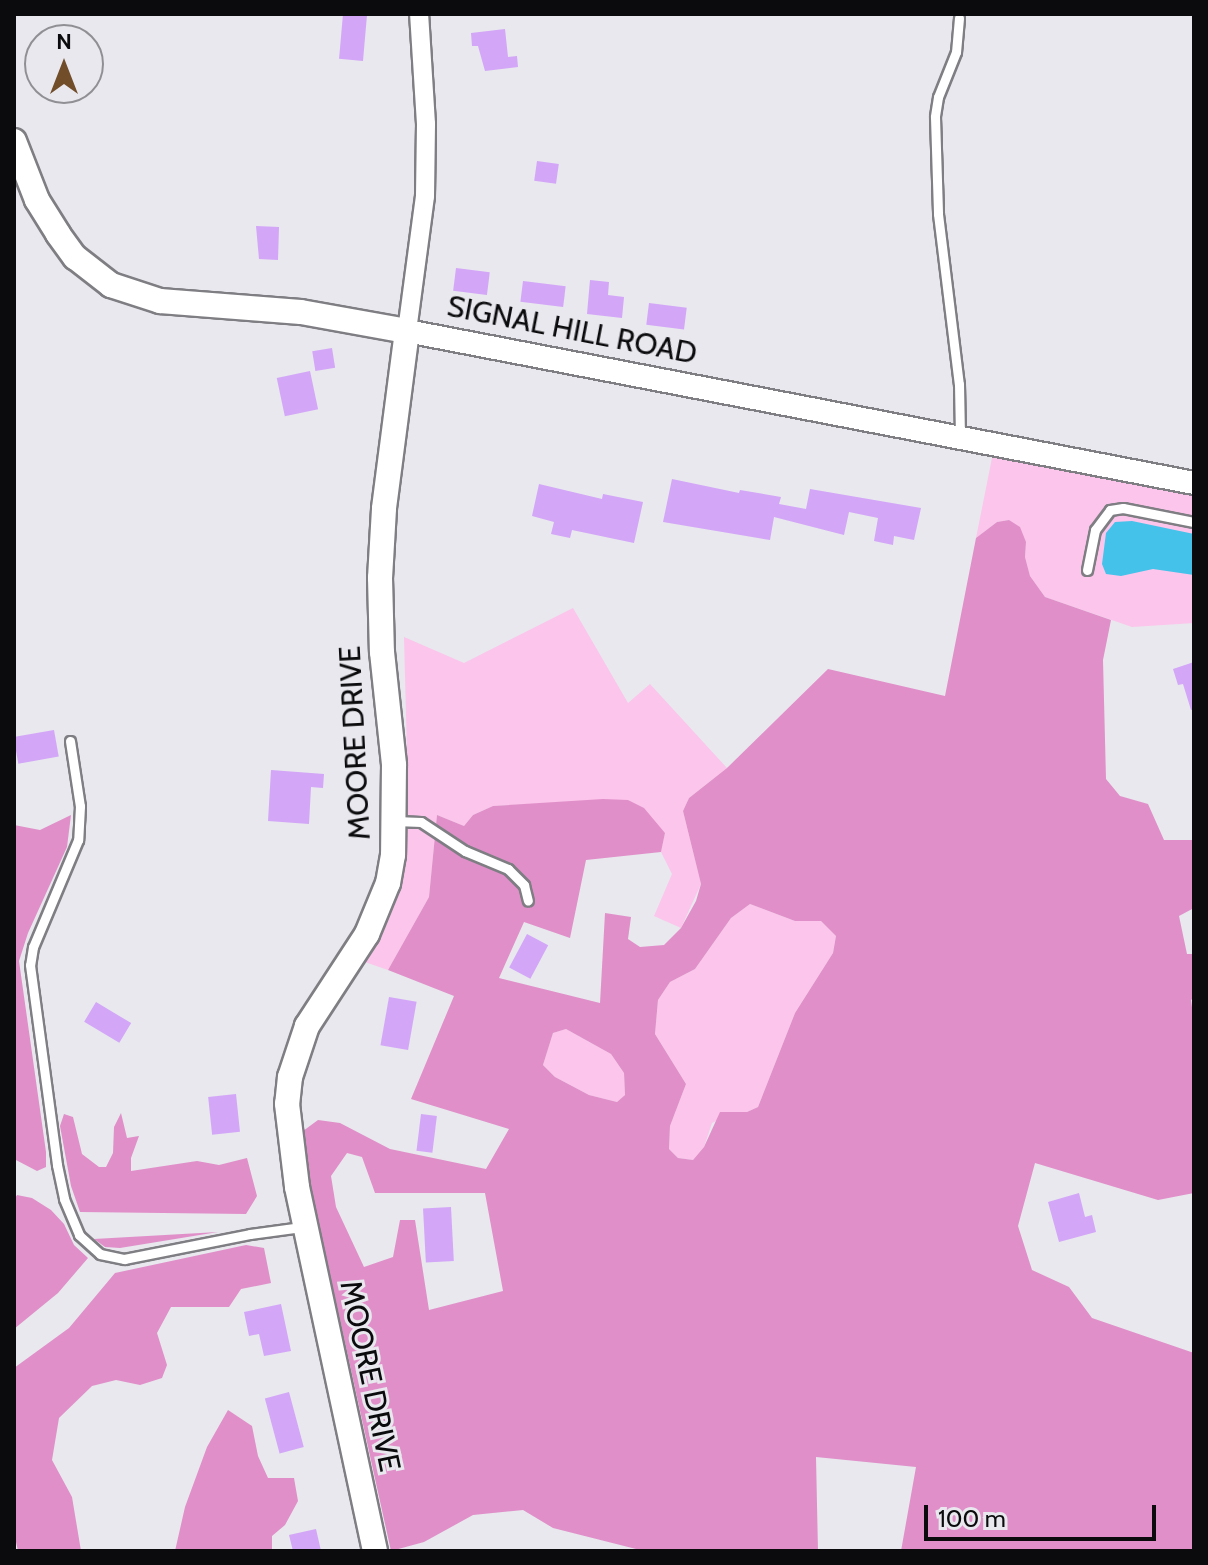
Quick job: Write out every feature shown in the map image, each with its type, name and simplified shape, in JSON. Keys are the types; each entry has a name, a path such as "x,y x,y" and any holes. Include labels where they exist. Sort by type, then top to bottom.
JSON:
{"main road":[{"name":"SIGNAL HILL ROAD","path":"14,141 37,200 58,234 75,257 111,285 160,301 301,312 407,331"},
{"name":"MOORE DRIVE","path":"375,1551 288,1130 290,1077 307,1026 379,909 393,855 394,765 382,652 380,578 384,509 407,331"}],"street":[{"path":"407,331 425,196 426,124 419,14"},
{"name":"SIGNAL HILL ROAD","path":"407,331 1194,483"}],"lane":[{"path":"959,18 956,52 938,97 935,117 938,214 959,384 960,438"},
{"path":"1087,570 1095,530 1101,518 1116,508 1134,506 1194,522"},
{"path":"70,741 80,806 78,840 33,947 30,965 57,1165 64,1199 79,1235 100,1254 124,1259 250,1234 306,1227"},
{"path":"395,821 421,822 465,851 508,869 524,885 528,901"}],"shaded area":[{"path":"993,453 1194,493 1194,623 1132,627 1045,597 1030,576 1025,557 1026,542 1009,520 997,522 976,538"},
{"path":"1009,520 1020,527 1026,542 1025,557 1030,576 1045,597 1111,620 1103,660 1106,779 1120,796 1148,804 1164,840 1194,840 1194,908 1179,916 1187,954 1194,954 1194,998 1191,1000 1194,1022 1194,1193 1158,1200 1035,1163 1018,1226 1032,1270 1069,1287 1092,1318 1194,1353 1194,1551 901,1551 916,1467 816,1457 818,1551 644,1551 553,1528 523,1510 473,1515 424,1542 391,1551 299,1134 318,1120 340,1123 390,1149 486,1169 509,1129 411,1099 454,996 388,970 429,897 437,815 464,826 473,815 493,806 603,799 628,800 644,808 665,833 661,852 586,860 570,938 524,922 499,978 600,1003 605,913 631,917 628,939 640,947 664,945 681,928 696,901 701,884 683,811 689,798 727,768 828,669 945,696 976,538 997,522","holes":["750,904 795,921 821,921 836,936 833,953 795,1013 758,1107 747,1112 720,1112 704,1147 693,1160 678,1158 669,1149 670,1126 686,1084 655,1034 658,1000 670,982 695,969 731,918","566,1029 611,1054 624,1073 625,1095 617,1102 589,1095 555,1077 543,1065 553,1033","347,1153 362,1157 375,1193 485,1193 503,1291 429,1310 415,1220 400,1220 393,1257 364,1267 336,1207 331,1176"]},
{"path":"573,608 628,703 650,684 727,768 689,798 683,811 701,884 681,928 654,916 672,874 661,852 665,833 628,800 493,806 473,815 464,826 437,815 429,897 388,970 362,961 394,900 402,870 408,791 404,637 464,663"},
{"path":"71,815 67,847 28,933 19,961 46,1152 46,1167 37,1171 14,1159 14,825 40,830"},
{"path":"750,904 795,921 821,921 836,936 833,953 795,1013 758,1107 747,1112 733,1112 712,1123 704,1147 693,1160 678,1158 669,1149 670,1126 686,1084 655,1034 658,1000 670,982 695,969 731,918"},
{"path":"566,1029 611,1054 624,1073 625,1095 617,1102 589,1095 555,1077 543,1065 553,1033"},
{"path":"121,1113 127,1138 139,1136 131,1158 131,1171 197,1161 219,1165 247,1158 257,1196 246,1214 80,1212 71,1186 60,1126 64,1114 73,1117 82,1154 99,1167 106,1167 113,1153 114,1127"},
{"path":"17,1195 32,1198 51,1210 64,1224 74,1245 88,1258 58,1293 14,1329 14,1200"},
{"path":"218,1232 120,1248 105,1247 94,1239"},
{"path":"246,1245 264,1248 271,1283 241,1289 229,1307 171,1307 157,1333 167,1365 162,1378 140,1385 116,1380 92,1386 59,1418 52,1460 72,1497 81,1551 18,1551 14,1533 14,1368 69,1328 115,1273"},
{"path":"228,1410 252,1426 258,1456 268,1478 294,1478 298,1501 285,1525 272,1536 272,1551 175,1551 185,1507 207,1447"}],"water":[{"path":"1132,521 1194,534 1194,575 1153,569 1121,576 1106,574 1102,564 1106,533 1115,522"}],"building":[{"path":"343,14 367,16 363,61 339,59"},
{"path":"505,29 508,57 517,56 518,67 485,71 478,46 472,46 471,33"},
{"path":"537,161 559,164 556,184 534,181"},
{"path":"256,226 279,227 278,260 259,259"},
{"path":"456,268 490,272 487,295 453,291"},
{"path":"590,280 609,282 608,295 624,297 622,318 587,314"},
{"path":"523,281 566,286 563,307 520,302"},
{"path":"649,303 687,308 684,329 646,325"},
{"path":"332,348 335,368 315,371 312,351"},
{"path":"310,371 318,409 285,416 277,378"},
{"path":"672,479 739,493 740,490 781,497 779,504 806,509 810,489 921,508 914,540 894,536 893,545 874,541 878,518 849,512 844,535 774,517 770,540 663,522"},
{"path":"539,484 602,499 603,494 643,502 634,543 572,530 570,538 551,534 554,522 532,516"},
{"path":"1194,662 1194,709 1191,710 1183,684 1178,685 1173,669"},
{"path":"54,730 59,757 18,764 14,737"},
{"path":"271,770 324,774 323,788 311,787 309,824 268,821"},
{"path":"527,934 548,945 530,979 509,968"},
{"path":"389,997 417,1002 408,1050 380,1045"},
{"path":"96,1002 131,1023 119,1043 84,1022"},
{"path":"236,1094 240,1132 212,1135 208,1097"},
{"path":"421,1114 437,1116 432,1153 416,1151"},
{"path":"1079,1193 1085,1217 1092,1215 1096,1232 1059,1242 1048,1202"},
{"path":"451,1207 454,1261 426,1262 423,1208"},
{"path":"281,1304 291,1351 264,1356 259,1334 249,1336 244,1312"},
{"path":"289,1392 304,1447 280,1454 265,1398"},
{"path":"316,1529 321,1551 293,1551 289,1535"}]}
